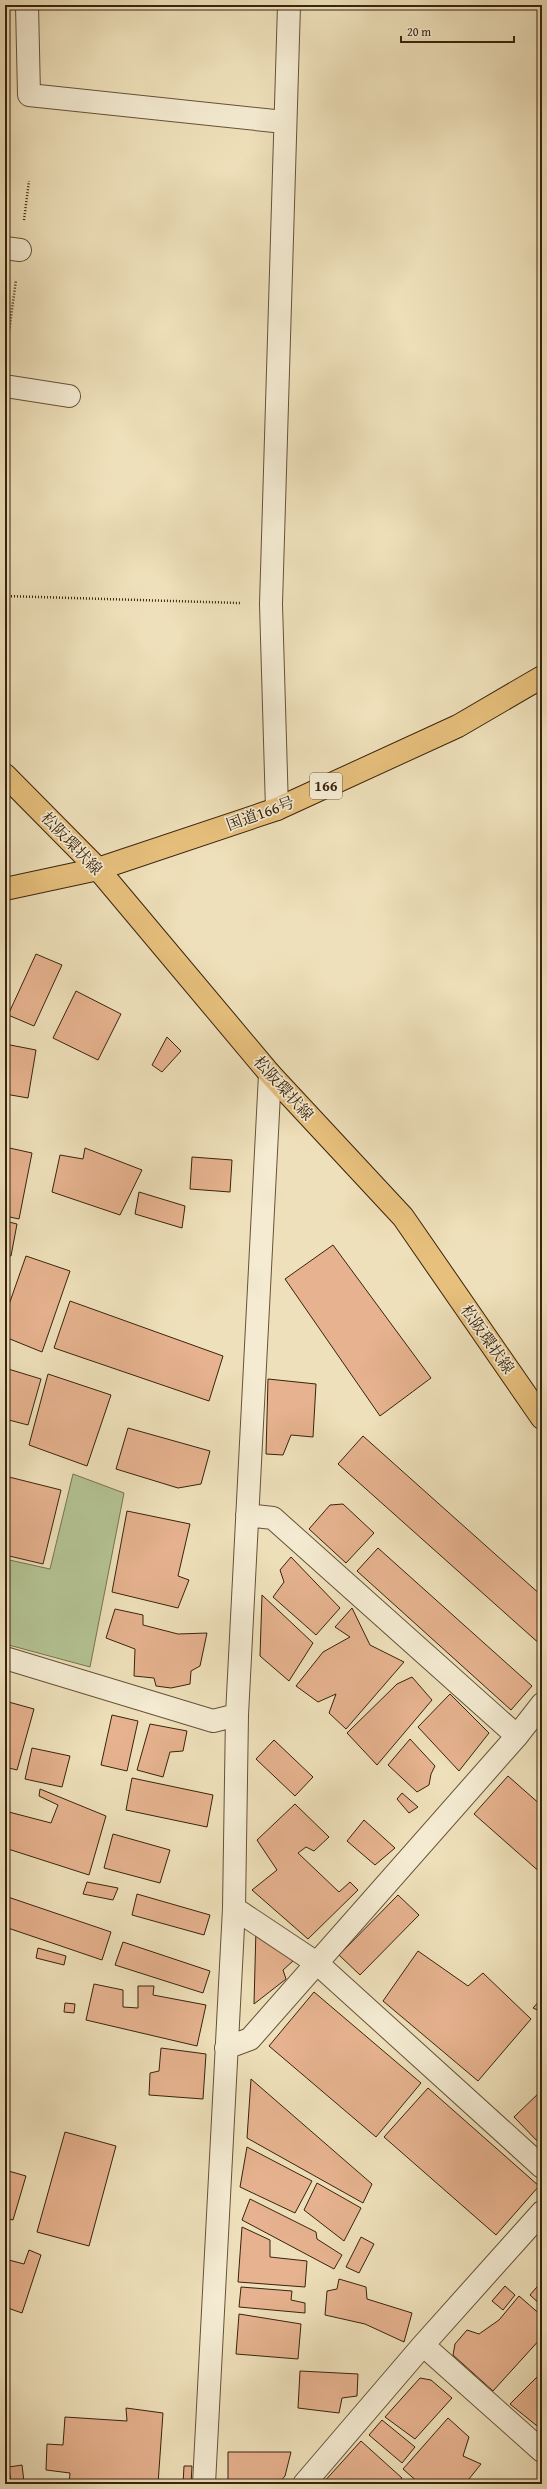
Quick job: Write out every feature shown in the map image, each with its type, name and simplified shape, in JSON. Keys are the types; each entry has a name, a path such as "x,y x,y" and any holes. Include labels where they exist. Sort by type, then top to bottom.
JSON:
{"main road":[{"name":"国道166号","path":"5,889 98,869 277,809 458,726 542,677"},
{"name":"松阪環状線","path":"5,775 98,869 270,1074 403,1217 542,1418"}],"street":[{"path":"27,5 29,95 284,122"},
{"path":"277,809 271,604 284,122 289,5"},
{"path":"5,386 69,396"},
{"path":"204,2484 234,1908 237,1715 270,1074"},
{"path":"247,1515 273,1518 518,1736"},
{"path":"5,1658 213,1721 237,1715"},
{"path":"226,2048 250,2039 318,1964 518,1736 542,1704"},
{"path":"234,1908 318,1964 542,2167"},
{"path":"304,2484 423,2345 542,2212"},
{"path":"423,2345 542,2452"}],"path":[{"path":"5,596 271,604"}],"green space":[{"path":"73,1474 124,1493 90,1667 5,1644 5,1559 50,1569"}],"building":[{"path":"36,954 62,965 34,1026 8,1015"},
{"path":"76,991 121,1014 98,1060 53,1038"},
{"path":"167,1037 181,1051 162,1072 152,1065"},
{"path":"5,1044 36,1050 28,1098 5,1094"},
{"path":"5,1147 32,1153 19,1219 5,1216"},
{"path":"85,1148 142,1170 120,1215 52,1192 60,1155 83,1159"},
{"path":"192,1157 232,1160 230,1192 190,1189"},
{"path":"139,1192 185,1206 182,1228 135,1214"},
{"path":"5,1221 17,1224 11,1256 5,1255"},
{"path":"333,1245 431,1378 380,1416 285,1279"},
{"path":"26,1256 70,1271 42,1352 5,1337 5,1316"},
{"path":"70,1301 223,1356 209,1401 54,1348"},
{"path":"5,1368 41,1379 28,1425 5,1419"},
{"path":"48,1374 111,1395 87,1466 29,1445"},
{"path":"268,1379 316,1384 313,1437 291,1435 283,1455 266,1454"},
{"path":"128,1428 210,1451 201,1484 178,1488 116,1469"},
{"path":"363,1436 542,1596 542,1646 338,1464"},
{"path":"5,1476 61,1490 43,1564 5,1555"},
{"path":"343,1504 374,1533 346,1563 309,1529 330,1505"},
{"path":"127,1511 190,1524 178,1576 189,1580 178,1608 112,1592"},
{"path":"378,1548 532,1686 511,1710 357,1571"},
{"path":"291,1557 340,1608 316,1635 273,1597 284,1582 280,1570"},
{"path":"262,1595 313,1643 289,1681 260,1656"},
{"path":"352,1608 370,1645 404,1662 346,1729 329,1713 336,1694 318,1702 296,1686 323,1652 350,1637 335,1627"},
{"path":"115,1609 143,1615 143,1625 178,1634 207,1633 200,1666 191,1671 190,1684 171,1688 156,1686 154,1678 134,1676 135,1649 106,1638"},
{"path":"412,1677 432,1700 377,1765 347,1733 397,1684"},
{"path":"450,1694 489,1733 459,1771 418,1727"},
{"path":"5,1701 34,1709 17,1770 5,1767"},
{"path":"112,1715 138,1721 127,1771 101,1765"},
{"path":"150,1724 187,1731 183,1751 170,1752 163,1777 137,1770"},
{"path":"410,1739 435,1766 431,1774 429,1785 417,1792 388,1765"},
{"path":"274,1740 313,1777 295,1796 256,1759"},
{"path":"32,1748 70,1756 62,1787 25,1779"},
{"path":"508,1776 542,1806 542,1874 474,1814"},
{"path":"132,1778 213,1795 207,1827 126,1810"},
{"path":"40,1789 106,1816 89,1875 5,1848 5,1811 51,1823 58,1805 39,1796"},
{"path":"402,1793 418,1807 409,1813 397,1799"},
{"path":"295,1804 329,1837 314,1851 306,1847 298,1853 339,1892 350,1882 358,1890 308,1939 252,1890 277,1870 257,1840"},
{"path":"364,1820 395,1848 375,1865 347,1841"},
{"path":"113,1834 170,1850 160,1883 104,1868"},
{"path":"87,1882 118,1888 113,1900 83,1894"},
{"path":"137,1894 210,1915 204,1935 132,1915"},
{"path":"398,1895 419,1915 360,1975 339,1955"},
{"path":"5,1896 111,1932 102,1960 5,1927"},
{"path":"256,1928 293,1961 283,1970 286,1979 254,2004"},
{"path":"123,1942 210,1971 203,1993 115,1965"},
{"path":"38,1948 66,1956 64,1965 36,1958"},
{"path":"418,1951 468,1986 483,1973 531,2019 478,2081 383,2001"},
{"path":"94,1984 123,1990 123,2007 138,2008 138,1986 154,1986 153,1995 206,2005 197,2046 86,2020"},
{"path":"314,1992 421,2083 376,2137 269,2046"},
{"path":"542,1998 542,2012 533,2008"},
{"path":"65,2003 75,2004 74,2013 64,2012"},
{"path":"161,2048 206,2054 203,2099 149,2095 150,2073 159,2071"},
{"path":"251,2079 372,2184 363,2203 247,2138"},
{"path":"428,2088 539,2186 496,2235 384,2137"},
{"path":"542,2090 542,2146 514,2117"},
{"path":"65,2132 116,2146 89,2246 37,2232"},
{"path":"247,2147 312,2181 295,2213 240,2187"},
{"path":"5,2170 26,2176 13,2220 5,2218"},
{"path":"317,2183 361,2208 344,2241 304,2210"},
{"path":"250,2199 316,2232 317,2239 342,2255 334,2269 242,2220"},
{"path":"242,2227 270,2240 270,2257 307,2261 305,2287 238,2282"},
{"path":"361,2237 374,2244 359,2273 346,2267"},
{"path":"29,2250 41,2255 22,2313 5,2307 5,2259 24,2264"},
{"path":"339,2279 366,2287 367,2299 412,2313 404,2342 365,2324 325,2315 327,2291 337,2289"},
{"path":"542,2281 542,2306 530,2295"},
{"path":"505,2286 515,2295 503,2310 492,2301"},
{"path":"241,2287 292,2291 291,2300 305,2303 305,2313 239,2307"},
{"path":"519,2296 542,2316 542,2337 493,2391 453,2355 455,2344 467,2330 479,2334 499,2320"},
{"path":"239,2314 301,2324 298,2359 236,2354"},
{"path":"300,2371 358,2374 357,2396 342,2398 339,2413 298,2408"},
{"path":"542,2372 542,2430 510,2404"},
{"path":"420,2378 431,2380 452,2398 415,2439 385,2417"},
{"path":"126,2408 163,2413 158,2484 115,2482 69,2484 70,2473 46,2470 47,2444 63,2445 65,2417 127,2421"},
{"path":"448,2418 469,2437 463,2456 481,2464 465,2484 420,2484 403,2469"},
{"path":"382,2420 415,2447 402,2463 369,2435"},
{"path":"361,2441 402,2478 396,2484 322,2484"},
{"path":"228,2452 291,2452 285,2476 278,2484 228,2484"},
{"path":"22,2465 24,2482 11,2484 9,2467"},
{"path":"184,2466 192,2466 191,2484 183,2484"}]}
